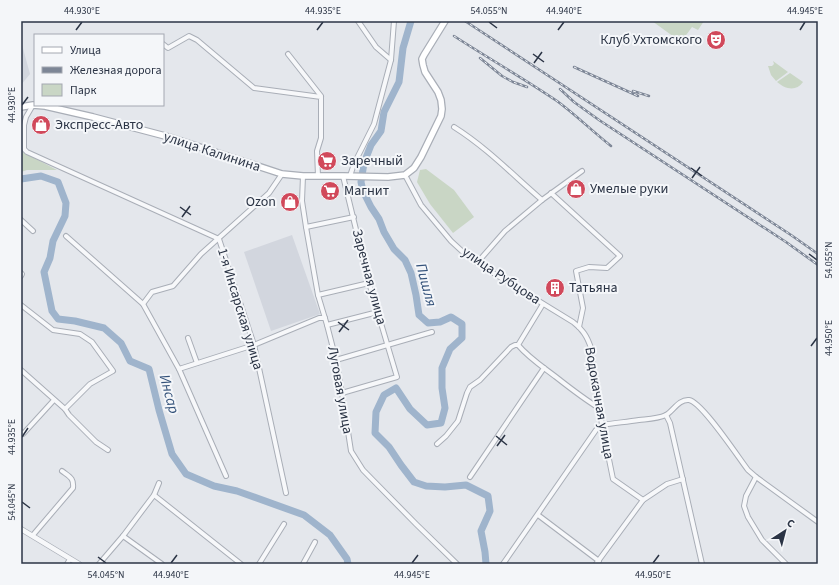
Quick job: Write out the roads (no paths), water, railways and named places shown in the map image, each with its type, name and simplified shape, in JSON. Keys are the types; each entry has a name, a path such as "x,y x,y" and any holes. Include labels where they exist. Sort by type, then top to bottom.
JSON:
{"main road":[{"path":"405,175 414,168 421,157 442,109 438,92 425,72 422,59 445,21"},
{"name":"улица Калинина","path":"21,107 32,105"},
{"name":"улица Калинина","path":"45,106 135,128 282,174 303,176 373,177 405,175"}],"street":[{"path":"358,21 376,47 391,60"},
{"path":"353,176 354,164 374,124 391,60 394,21"},
{"path":"164,45 168,48 189,36 197,40 254,88 321,97"},
{"path":"288,54 321,97 321,138 317,151 318,176"},
{"name":"1-я Инсарская улица","path":"32,105 24,125 24,149 28,152 219,239 254,345 286,493"},
{"path":"454,126 489,153 542,200"},
{"path":"478,263 505,231 542,200 582,171"},
{"path":"143,304 152,292 173,286 201,254 269,193 282,174"},
{"name":"улица Рубцова","path":"405,175 421,205 451,241 464,253 579,327"},
{"name":"Луговая улица","path":"303,176 302,201 306,227 318,295 336,360 351,451 363,470 457,564"},
{"name":"Заречная улица","path":"342,393 397,377 369,283 343,176"},
{"path":"551,193 620,256 607,268 589,267 576,271 583,308 579,327"},
{"path":"306,227 354,217"},
{"path":"21,220 33,231"},
{"path":"66,236 143,304 179,368 226,476"},
{"path":"318,295 369,283"},
{"path":"518,346 543,304"},
{"path":"21,305 54,330 80,334 92,342 113,371 90,384 65,409"},
{"path":"327,325 378,312"},
{"path":"179,368 254,345 319,318 325,318"},
{"name":"Водокачная улица","path":"579,327 587,338 591,348 599,408 613,479 643,500"},
{"path":"336,360 432,332"},
{"path":"188,338 197,363"},
{"path":"437,444 446,436 458,421 470,387 480,380 511,347 515,345 599,408"},
{"path":"470,477 544,368"},
{"path":"21,370 65,409 96,442 108,450"},
{"path":"22,433 54,400"},
{"path":"503,564 596,430 602,425 666,415 684,400 689,400 696,404 708,417 748,470 818,522"},
{"path":"666,415 670,423 702,564"},
{"path":"33,535 73,488 72,478 62,471"},
{"path":"756,477 746,496 744,506 748,517 762,540 786,564"},
{"path":"538,515 597,563 643,500 667,484 683,479"},
{"path":"99,564 123,536 154,495 159,483"},
{"path":"154,495 241,564"},
{"path":"259,564 284,524"},
{"path":"21,529 78,564"},
{"path":"123,536 162,564"},
{"path":"303,564 315,542"},
{"path":"67,564 70,559"}],"waterway":[{"name":"Пишля","path":"411,21 403,48 399,82 384,112 381,131 371,145 364,163 361,182 363,191 379,219 384,232 394,249 405,260 411,273 419,315 428,323 440,322 451,317 462,324 462,338 450,349 442,368 442,388 445,408 441,423 427,425 410,409 396,388 384,395 376,412 375,433 389,447 414,482 426,486 445,487 466,485 488,496 490,511 481,531 486,564"},
{"name":"Инсар","path":"21,179 41,176 58,182 66,203 65,216 53,241 50,258 44,272 52,311 58,319 75,321 104,328 121,343 130,361 149,369 172,454 186,474 214,486 237,491 304,515 330,535 347,559 348,564"}],"railway":[{"path":"465,21 818,254"},
{"path":"454,36 557,101 611,146"},
{"path":"480,58 502,76 527,87"},
{"path":"574,67 638,96"},
{"path":"560,89 574,102 599,120 786,242 818,265"},
{"path":"633,91 649,96"}],"place":[{"name":"Клуб Ухтомского","path":"716,40"},
{"name":"Экспресс-Авто","path":"41,125"},
{"name":"Заречный","path":"327,161"},
{"name":"Умелые руки","path":"576,189"},
{"name":"Магнит","path":"330,191"},
{"name":"Ozon","path":"290,202"},
{"name":"Татьяна","path":"555,288"}]}
